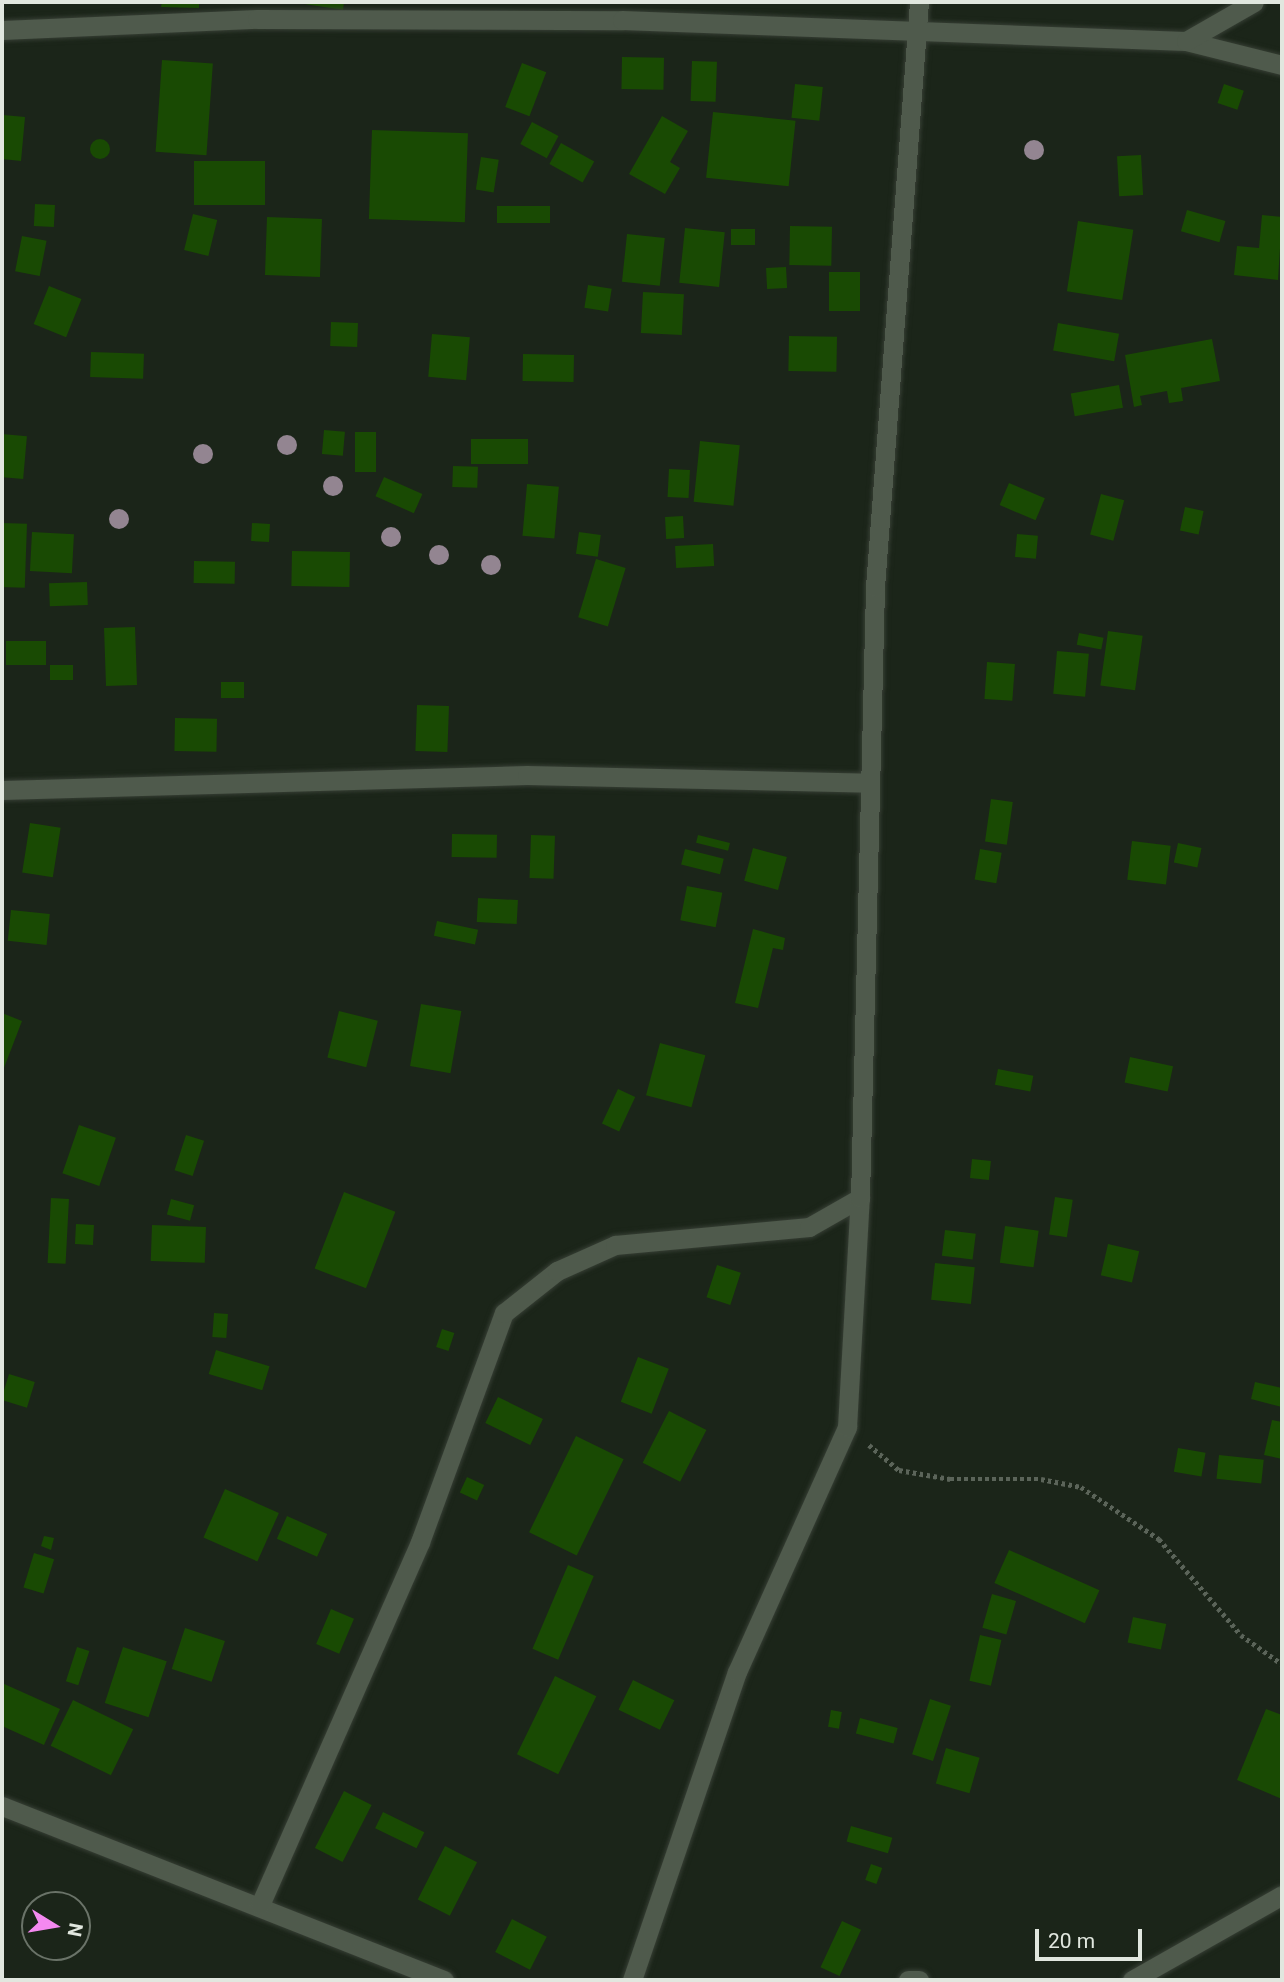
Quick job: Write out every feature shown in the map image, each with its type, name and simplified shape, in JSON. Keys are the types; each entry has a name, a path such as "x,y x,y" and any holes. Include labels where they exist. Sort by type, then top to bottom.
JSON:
{"street":[{"path":"632,1980 737,1672 847,1427 860,1198 875,587 919,2"},
{"path":"1186,41 1254,2"},
{"path":"2,30 257,19 622,20 916,28 1186,41 1282,65"},
{"path":"2,790 527,775 870,783"},
{"path":"261,1905 420,1542 504,1313 557,1271 615,1245 810,1227 860,1198"},
{"path":"2,1806 261,1905 444,1980"},
{"path":"1132,1980 1282,1895"},
{"path":"908,1980 919,1980"}],"path":[{"path":"847,1427 899,1470 950,1479 1041,1479 1082,1487 1159,1539 1241,1635 1282,1664"}],"building":[{"path":"162,2 199,2 199,8 161,7"},
{"path":"292,2 344,2 343,10"},
{"path":"622,57 664,58 663,90 621,89"},
{"path":"162,60 213,64 206,155 156,152"},
{"path":"692,61 717,62 716,102 691,101"},
{"path":"522,63 546,72 529,116 505,107"},
{"path":"795,84 823,87 819,121 791,118"},
{"path":"1224,84 1244,91 1237,110 1217,103"},
{"path":"713,112 796,121 789,186 706,178"},
{"path":"3,115 25,117 21,161 2,159"},
{"path":"662,116 688,131 670,162 680,168 665,194 629,174"},
{"path":"532,122 558,136 547,158 520,144"},
{"path":"372,130 468,133 465,222 369,219"},
{"path":"100,139 107,142 110,149 107,156 100,159 93,156 90,149 93,142"},
{"path":"561,143 594,161 583,182 549,164"},
{"path":"1141,155 1143,195 1119,196 1117,156"},
{"path":"481,157 499,160 494,192 476,190"},
{"path":"194,161 265,161 265,205 194,205"},
{"path":"35,204 55,205 54,227 34,226"},
{"path":"497,206 550,206 550,223 497,223"},
{"path":"1187,210 1225,221 1219,242 1181,231"},
{"path":"193,214 217,220 208,256 184,250"},
{"path":"1262,215 1282,217 1278,280 1234,275 1237,246 1259,248"},
{"path":"267,217 322,219 320,277 265,275"},
{"path":"1078,221 1133,230 1122,300 1067,291"},
{"path":"790,226 832,227 831,266 789,265"},
{"path":"685,228 725,232 719,287 679,283"},
{"path":"731,229 755,229 755,245 731,245"},
{"path":"627,234 665,238 660,286 622,282"},
{"path":"22,236 47,241 40,276 15,271"},
{"path":"786,267 787,288 767,289 766,268"},
{"path":"829,272 860,272 860,311 829,311"},
{"path":"588,285 612,289 608,311 584,308"},
{"path":"49,286 81,299 66,337 34,324"},
{"path":"643,292 684,294 682,335 641,333"},
{"path":"331,322 358,323 357,347 330,346"},
{"path":"1058,323 1119,334 1114,361 1053,351"},
{"path":"432,334 470,337 466,380 428,377"},
{"path":"789,336 837,337 836,372 788,371"},
{"path":"1212,339 1220,381 1181,388 1183,401 1169,403 1167,391 1140,396 1142,405 1134,407 1125,355"},
{"path":"91,352 144,354 143,379 90,377"},
{"path":"523,354 574,355 574,382 523,381"},
{"path":"1119,385 1123,408 1075,416 1071,394"},
{"path":"324,430 345,432 343,456 322,454"},
{"path":"355,432 376,432 376,472 355,472"},
{"path":"2,434 27,436 23,479 2,477"},
{"path":"471,439 528,439 528,464 471,464"},
{"path":"700,441 740,445 733,506 694,502"},
{"path":"453,466 478,467 477,488 452,487"},
{"path":"669,469 690,470 689,498 668,497"},
{"path":"384,477 422,494 414,513 375,496"},
{"path":"1009,483 1045,498 1036,520 1000,505"},
{"path":"527,484 559,487 554,539 522,536"},
{"path":"1101,494 1124,500 1113,541 1090,535"},
{"path":"1185,507 1204,511 1199,534 1180,530"},
{"path":"683,516 684,538 666,539 665,517"},
{"path":"2,523 27,524 25,588 2,587"},
{"path":"252,523 270,524 269,542 251,541"},
{"path":"32,532 74,534 72,573 30,571"},
{"path":"579,532 601,535 598,557 576,554"},
{"path":"1017,534 1038,536 1036,559 1015,557"},
{"path":"713,544 714,566 676,568 675,546"},
{"path":"292,551 350,552 349,587 291,586"},
{"path":"596,559 626,568 608,626 578,617"},
{"path":"194,561 235,562 235,584 194,583"},
{"path":"87,582 88,605 50,606 49,583"},
{"path":"135,627 137,685 106,686 104,628"},
{"path":"1108,631 1143,636 1135,690 1100,685"},
{"path":"1079,633 1104,638 1101,650 1077,645"},
{"path":"6,641 46,641 46,665 6,665"},
{"path":"1057,651 1089,654 1085,697 1053,694"},
{"path":"987,662 1015,664 1012,701 984,699"},
{"path":"50,665 73,665 73,680 50,680"},
{"path":"221,682 244,682 244,698 221,698"},
{"path":"417,705 449,706 447,752 415,751"},
{"path":"175,718 217,719 216,752 174,751"},
{"path":"991,799 1013,802 1007,845 985,842"},
{"path":"30,823 61,828 53,877 22,872"},
{"path":"452,834 497,835 497,858 452,857"},
{"path":"531,835 555,836 553,879 529,878"},
{"path":"698,835 730,843 728,851 696,843"},
{"path":"1132,841 1171,846 1166,884 1127,880"},
{"path":"1178,843 1201,848 1197,868 1174,863"},
{"path":"753,848 787,857 778,890 744,881"},
{"path":"685,849 724,859 720,874 681,865"},
{"path":"980,849 1002,853 996,883 975,880"},
{"path":"687,886 722,893 716,927 680,920"},
{"path":"478,898 518,900 517,924 477,922"},
{"path":"11,910 50,914 47,945 8,941"},
{"path":"437,921 478,930 475,944 434,936"},
{"path":"753,929 785,938 783,950 773,948 758,1008 735,1003"},
{"path":"421,1004 461,1011 450,1073 410,1066"},
{"path":"339,1011 378,1021 366,1067 327,1058"},
{"path":"2,1013 22,1021 2,1073"},
{"path":"660,1043 705,1055 691,1107 646,1095"},
{"path":"1130,1057 1173,1066 1168,1092 1125,1082"},
{"path":"998,1069 1033,1076 1030,1092 995,1085"},
{"path":"618,1089 635,1097 619,1131 602,1123"},
{"path":"79,1125 116,1138 99,1186 62,1173"},
{"path":"186,1135 204,1141 193,1176 175,1170"},
{"path":"972,1159 991,1161 989,1180 970,1178"},
{"path":"344,1192 395,1212 366,1288 315,1269"},
{"path":"1055,1197 1073,1200 1067,1237 1049,1235"},
{"path":"51,1198 69,1199 66,1264 48,1263"},
{"path":"171,1199 194,1205 190,1221 167,1214"},
{"path":"76,1224 94,1225 93,1245 75,1244"},
{"path":"152,1225 206,1227 205,1263 151,1261"},
{"path":"1005,1226 1039,1231 1034,1267 1000,1263"},
{"path":"945,1230 976,1234 973,1260 942,1256"},
{"path":"1108,1244 1139,1251 1132,1282 1101,1275"},
{"path":"935,1263 975,1267 971,1304 931,1300"},
{"path":"717,1265 741,1273 730,1305 706,1297"},
{"path":"214,1313 228,1314 226,1338 212,1337"},
{"path":"442,1329 454,1333 448,1351 436,1347"},
{"path":"216,1350 270,1366 262,1390 209,1374"},
{"path":"638,1357 669,1369 652,1414 621,1402"},
{"path":"9,1374 35,1382 27,1408 2,1400"},
{"path":"1255,1382 1282,1388 1282,1407 1251,1399"},
{"path":"498,1397 543,1419 530,1445 485,1423"},
{"path":"669,1411 706,1430 680,1482 643,1463"},
{"path":"1272,1420 1282,1422 1282,1459 1264,1455"},
{"path":"576,1436 624,1459 577,1555 529,1532"},
{"path":"1178,1448 1206,1453 1201,1476 1174,1472"},
{"path":"1219,1455 1264,1460 1261,1484 1216,1479"},
{"path":"467,1477 484,1485 477,1500 460,1492"},
{"path":"225,1489 279,1513 257,1561 203,1537"},
{"path":"287,1516 327,1534 317,1557 277,1539"},
{"path":"44,1536 54,1538 51,1550 41,1546"},
{"path":"1009,1550 1099,1590 1085,1623 994,1583"},
{"path":"34,1553 54,1559 44,1594 23,1587"},
{"path":"568,1565 594,1576 558,1660 532,1649"},
{"path":"992,1594 1016,1601 1006,1635 982,1628"},
{"path":"331,1609 354,1619 339,1654 316,1644"},
{"path":"1133,1617 1166,1624 1161,1650 1128,1642"},
{"path":"185,1628 225,1641 212,1682 172,1669"},
{"path":"980,1635 1001,1640 991,1686 969,1681"},
{"path":"77,1647 89,1651 78,1685 66,1681"},
{"path":"123,1647 167,1661 149,1717 105,1703"},
{"path":"555,1676 596,1696 558,1774 517,1754"},
{"path":"633,1680 674,1700 660,1730 619,1710"},
{"path":"2,1683 60,1709 44,1745 2,1726"},
{"path":"930,1699 951,1706 933,1761 912,1754"},
{"path":"73,1700 133,1729 111,1775 51,1746"},
{"path":"1266,1709 1282,1715 1282,1799 1237,1780"},
{"path":"831,1710 842,1712 839,1729 828,1727"},
{"path":"860,1718 898,1728 894,1744 856,1733"},
{"path":"946,1748 980,1758 969,1793 936,1784"},
{"path":"344,1791 372,1805 343,1862 315,1848"},
{"path":"383,1812 424,1832 416,1848 375,1828"},
{"path":"851,1826 892,1838 888,1853 847,1841"},
{"path":"445,1846 477,1862 450,1916 418,1899"},
{"path":"871,1864 882,1868 876,1884 865,1880"},
{"path":"512,1919 547,1937 530,1970 495,1952"},
{"path":"842,1921 861,1930 839,1976 820,1967"}]}
